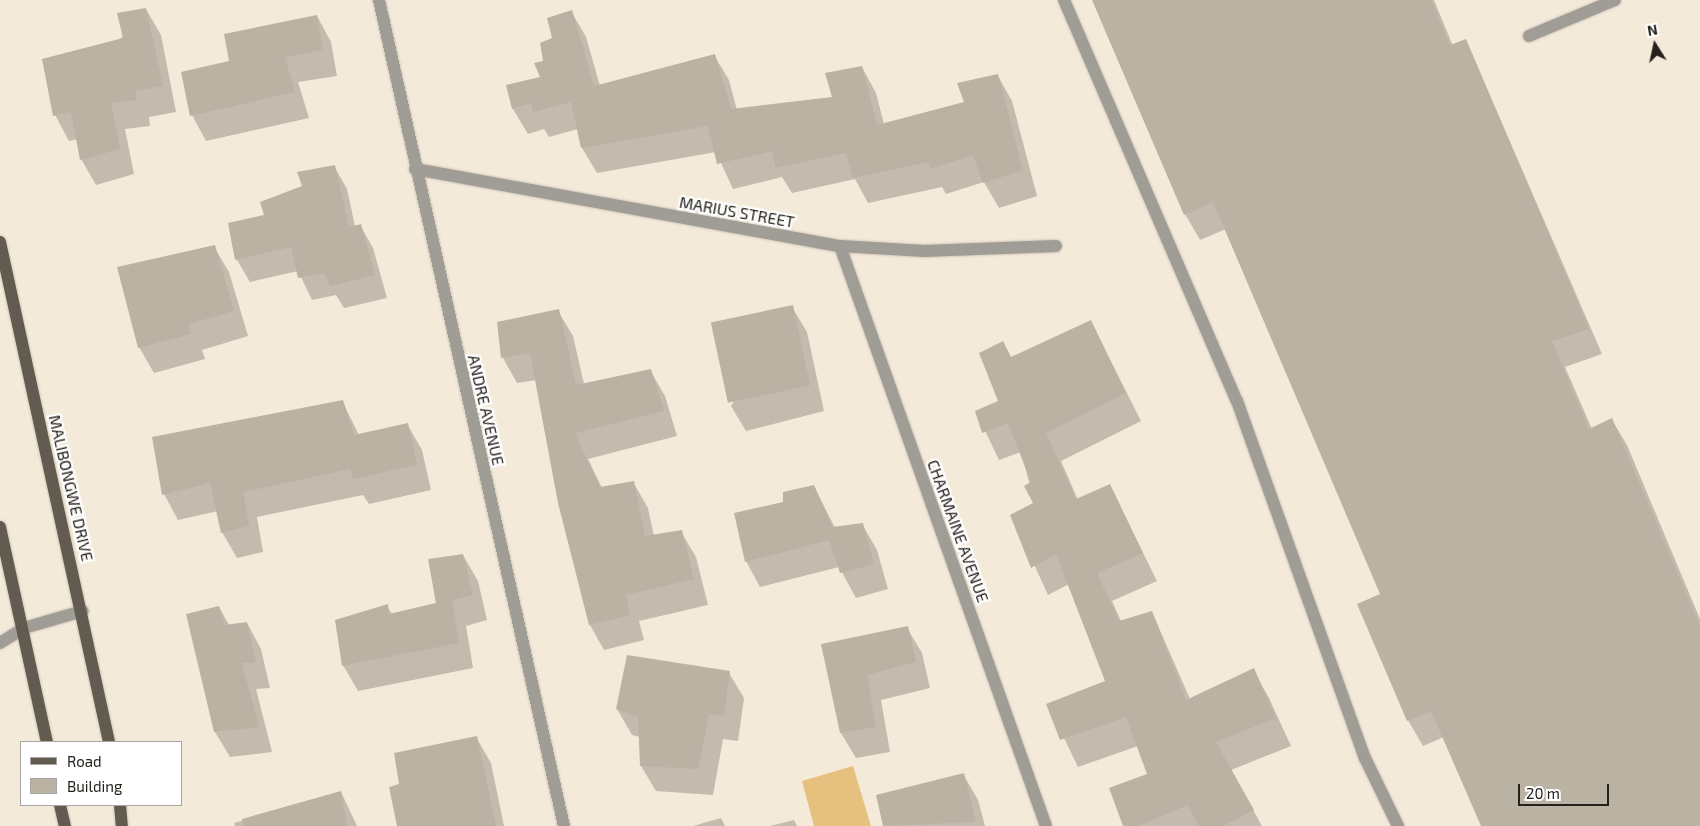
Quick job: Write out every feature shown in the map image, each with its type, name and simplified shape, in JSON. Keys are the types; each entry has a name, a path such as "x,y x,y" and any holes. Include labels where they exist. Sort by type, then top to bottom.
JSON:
{"main road":[{"name":"MALIBONGWE DRIVE","path":"0,242 83,612 109,741"},
{"path":"0,527 24,628 47,741"},
{"path":"60,806 65,826"},
{"path":"120,806 122,826"}],"street":[{"name":"ANDRE AVENUE","path":"379,0 564,826"},
{"path":"1064,0 1237,401 1365,758 1398,826"},
{"path":"1529,36 1615,0"},
{"name":"MARIUS STREET","path":"416,169 840,246 924,251 1056,246"},
{"name":"CHARMAINE AVENUE","path":"840,246 1046,826"},
{"path":"0,643 24,628 83,612"}],"shaded area":[{"path":"853,766 871,826 814,826 802,781"}],"building":[{"path":"1092,0 1431,0 1450,45 1466,39 1589,329 1552,341 1589,429 1612,418 1700,626 1700,826 1481,826 1431,711 1407,721 1357,604 1380,594 1213,202 1184,215"},
{"path":"146,8 163,86 135,91 137,100 111,103 120,149 80,160 71,112 53,116 42,59 123,38 117,13"},
{"path":"572,10 594,86 715,54 731,109 832,97 825,73 862,66 877,125 964,102 957,83 998,74 1023,170 983,183 973,155 930,169 928,162 853,178 846,153 776,168 772,151 717,164 708,126 581,148 571,102 533,112 531,103 512,109 506,85 540,77 534,63 543,61 540,43 552,38 547,18"},
{"path":"317,15 323,50 285,57 295,92 190,116 181,72 229,61 224,34"},
{"path":"335,165 349,227 361,224 375,275 330,286 324,273 298,278 291,247 235,260 228,223 264,215 260,202 302,186 297,172"},
{"path":"215,245 234,311 189,324 191,334 138,348 117,267"},
{"path":"793,305 810,385 728,403 711,322"},
{"path":"559,309 576,385 651,369 664,411 575,433 600,487 634,481 645,536 682,530 694,579 626,595 630,615 589,625 558,503 530,353 501,358 497,322"},
{"path":"1091,320 1126,393 1046,433 1076,499 1110,484 1143,553 1097,573 1119,621 1152,611 1186,700 1254,668 1276,718 1216,742 1254,810 1223,826 1199,826 1188,805 1138,826 1123,826 1109,788 1147,774 1126,717 1060,740 1046,704 1105,681 1056,554 1031,568 1010,515 1033,503 1024,486 1031,482 1008,423 982,433 975,411 998,401 979,353 1003,341 1011,357"},
{"path":"343,400 354,435 408,423 417,465 353,479 350,469 243,492 249,526 221,533 210,483 162,495 152,437"},
{"path":"814,485 832,527 863,523 874,564 840,573 829,540 745,562 734,513 783,502 783,492"},
{"path":"463,554 473,595 452,600 459,643 342,666 335,620 388,604 389,614 436,603 428,559"},
{"path":"219,606 225,625 247,622 256,662 242,663 259,727 214,732 186,614"},
{"path":"908,626 916,662 867,675 876,727 840,733 821,644"},
{"path":"627,655 730,671 724,716 709,714 698,769 640,766 638,717 616,709"},
{"path":"477,736 496,826 397,826 389,787 399,784 394,753"},
{"path":"964,773 976,822 883,826 876,795"},
{"path":"341,791 347,826 243,826 242,819"}]}
